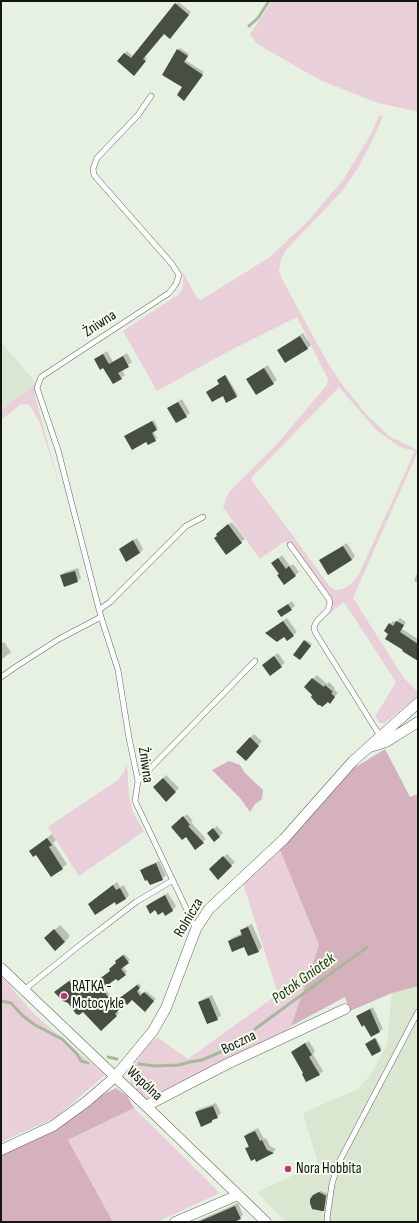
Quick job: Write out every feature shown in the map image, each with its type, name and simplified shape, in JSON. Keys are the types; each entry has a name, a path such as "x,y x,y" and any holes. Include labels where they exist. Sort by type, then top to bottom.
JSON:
{"street":[{"name":"Rolnicza","path":"1,1150 53,1126 86,1102 114,1077 153,1031 166,1008 196,929 209,909 284,839 353,761 418,703"},
{"path":"367,748 386,742 418,722"},
{"name":"Wspólna","path":"1,968 266,1222"},
{"name":"Boczna","path":"146,1106 228,1064 345,1009"},
{"path":"175,1222 238,1195"}],"lane":[{"name":"Żniwna","path":"151,96 138,115 97,158 93,169 94,175 172,264 179,275 176,284 169,293 41,377 37,388 58,450 99,610 118,670 129,738 138,781 135,801 196,929"},
{"path":"99,610 110,602 186,526 203,517"},
{"path":"290,545 329,599 330,603 328,610 317,621 314,627 315,632 380,736"},
{"path":"1,677 59,639 101,617"},
{"path":"138,781 254,661"},
{"path":"24,990 136,902 173,880"},
{"path":"328,1222 327,1218 332,1184 338,1164 418,1012"}],"shaded area":[{"path":"272,1 418,1 418,112 375,102 320,80 257,44 250,34"},
{"path":"379,116 383,116 358,168 343,190 285,251 281,260 279,271 329,365 344,387 366,414 389,436 418,451 353,598 404,678 418,692 417,697 385,723 380,723 375,717 396,682 344,602 324,618 332,606 330,595 295,549 292,542 282,543 260,559 223,507 229,492 277,444 327,385 328,379 297,317 227,352 157,391 123,331 178,295 183,288 183,272 197,298 201,300 270,257 309,220 343,180 370,136","holes":["339,387 376,430 400,447 415,451 359,574 350,585 343,589 336,590 330,587 252,481 252,477"]},
{"path":"1,342 36,383 1,410"},
{"path":"35,385 35,396 60,488 40,423 29,404 20,405 1,420 1,410"},
{"path":"385,749 410,797 418,794 418,986 392,993 350,1011 345,997 291,1026 319,945 280,850 351,770"},
{"path":"229,761 240,765 245,773 263,790 262,799 255,804 250,812 240,798 212,770"},
{"path":"127,764 129,796 133,813 144,831 79,876 48,827 118,780 124,772"},
{"path":"418,794 418,1222 286,1222 257,1192 318,1164 303,1113 358,1089 372,1073 387,1044 410,797"},
{"path":"280,850 319,945 289,1032 145,1101 130,1082 131,1070 147,1046 157,1037 188,1059 278,994 243,883"},
{"path":"1,976 35,1015 105,1075 55,1118 1,1142"},
{"path":"116,1088 127,1096 134,1108 68,1140 113,1222 1,1222 1,1155 42,1136 102,1095"},
{"path":"134,1108 220,1193 157,1222 113,1222 68,1140"}],"building":[{"path":"175,3 189,15 170,39 164,34 143,59 146,61 134,76 117,61 124,53 131,58"},
{"path":"177,49 188,56 184,62 203,75 184,101 177,95 182,87 162,75"},
{"path":"300,336 308,349 285,363 277,350"},
{"path":"103,354 109,364 123,356 129,367 118,373 122,379 113,384 103,368 100,370 94,359"},
{"path":"264,368 274,384 256,395 246,379"},
{"path":"225,375 237,397 226,403 223,396 212,402 206,392 219,384 217,380"},
{"path":"178,402 187,417 176,423 167,408"},
{"path":"152,421 157,430 152,433 156,441 148,445 146,442 132,450 124,436"},
{"path":"228,524 242,543 226,555 214,538 217,536 216,534"},
{"path":"133,540 140,553 126,562 119,549"},
{"path":"343,546 352,560 328,575 319,560"},
{"path":"278,558 286,569 289,566 296,576 284,585 277,575 279,574 271,563"},
{"path":"75,571 78,582 64,587 60,575"},
{"path":"288,604 292,610 281,617 277,611"},
{"path":"283,621 294,636 287,641 284,637 277,642 265,633"},
{"path":"396,621 404,625 400,632 418,644 418,661 385,639 388,634 384,631 389,623 393,626"},
{"path":"304,640 311,646 300,660 293,655"},
{"path":"274,656 282,667 270,676 262,665"},
{"path":"312,678 324,687 325,685 333,692 331,693 335,697 330,704 328,702 322,707 318,705 311,697 312,695 304,687"},
{"path":"250,737 259,746 246,761 236,752"},
{"path":"163,778 176,792 166,802 153,787"},
{"path":"183,816 190,825 188,826 204,843 195,850 186,837 182,840 171,827"},
{"path":"213,828 220,837 214,842 207,833"},
{"path":"47,838 52,845 49,847 63,869 51,877 36,855 33,857 29,851"},
{"path":"223,856 232,866 218,880 209,869"},
{"path":"156,863 163,880 150,885 147,880 145,881 140,870"},
{"path":"113,885 116,890 120,888 126,899 116,905 115,902 95,915 88,904"},
{"path":"165,895 173,911 165,916 163,912 158,915 155,910 150,914 146,906"},
{"path":"248,927 259,952 248,956 244,947 232,952 228,941 242,935 240,930"},
{"path":"54,929 65,942 55,951 44,938"},
{"path":"123,955 129,963 121,969 126,975 118,981 116,979 102,989 113,1003 137,985 140,988 137,991 140,996 144,992 154,1001 145,1012 132,1000 127,1005 125,1003 115,1014 117,1016 101,1031 83,1012 79,1015 76,1014 68,1003 63,1001 54,992 69,981 79,994 110,971 109,969 116,963 115,961"},
{"path":"209,998 218,1020 207,1024 198,1002"},
{"path":"370,1009 380,1032 371,1037 364,1025 362,1027 356,1016"},
{"path":"375,1038 381,1051 372,1056 365,1044"},
{"path":"305,1043 312,1055 309,1057 320,1075 306,1082 302,1074 303,1073 291,1052"},
{"path":"213,1106 218,1118 201,1127 195,1112"},
{"path":"255,1131 267,1150 274,1153 256,1162 255,1159 251,1161 245,1148 249,1147 244,1136"},
{"path":"319,1192 326,1196 324,1211 312,1209 310,1203 310,1199 313,1195"},
{"path":"235,1206 241,1219 234,1222 198,1222"}],"waterway":[{"path":"249,26 258,18 269,1"},
{"name":"Potok Gniotek","path":"255,1029 367,947"},
{"name":"Potok Gniotek","path":"1,1001 11,1003 23,1016 35,1025 62,1039 77,1054 81,1061 88,1063"},
{"name":"Potok Gniotek","path":"139,1064 155,1066 179,1065 202,1060 223,1051 234,1043"},
{"name":"Potok Gniotek","path":"108,1057 117,1059"}],"place":[{"name":"RATKA - Motocykle","path":"64,996"},
{"name":"Nora Hobbita","path":"288,1169"}]}
